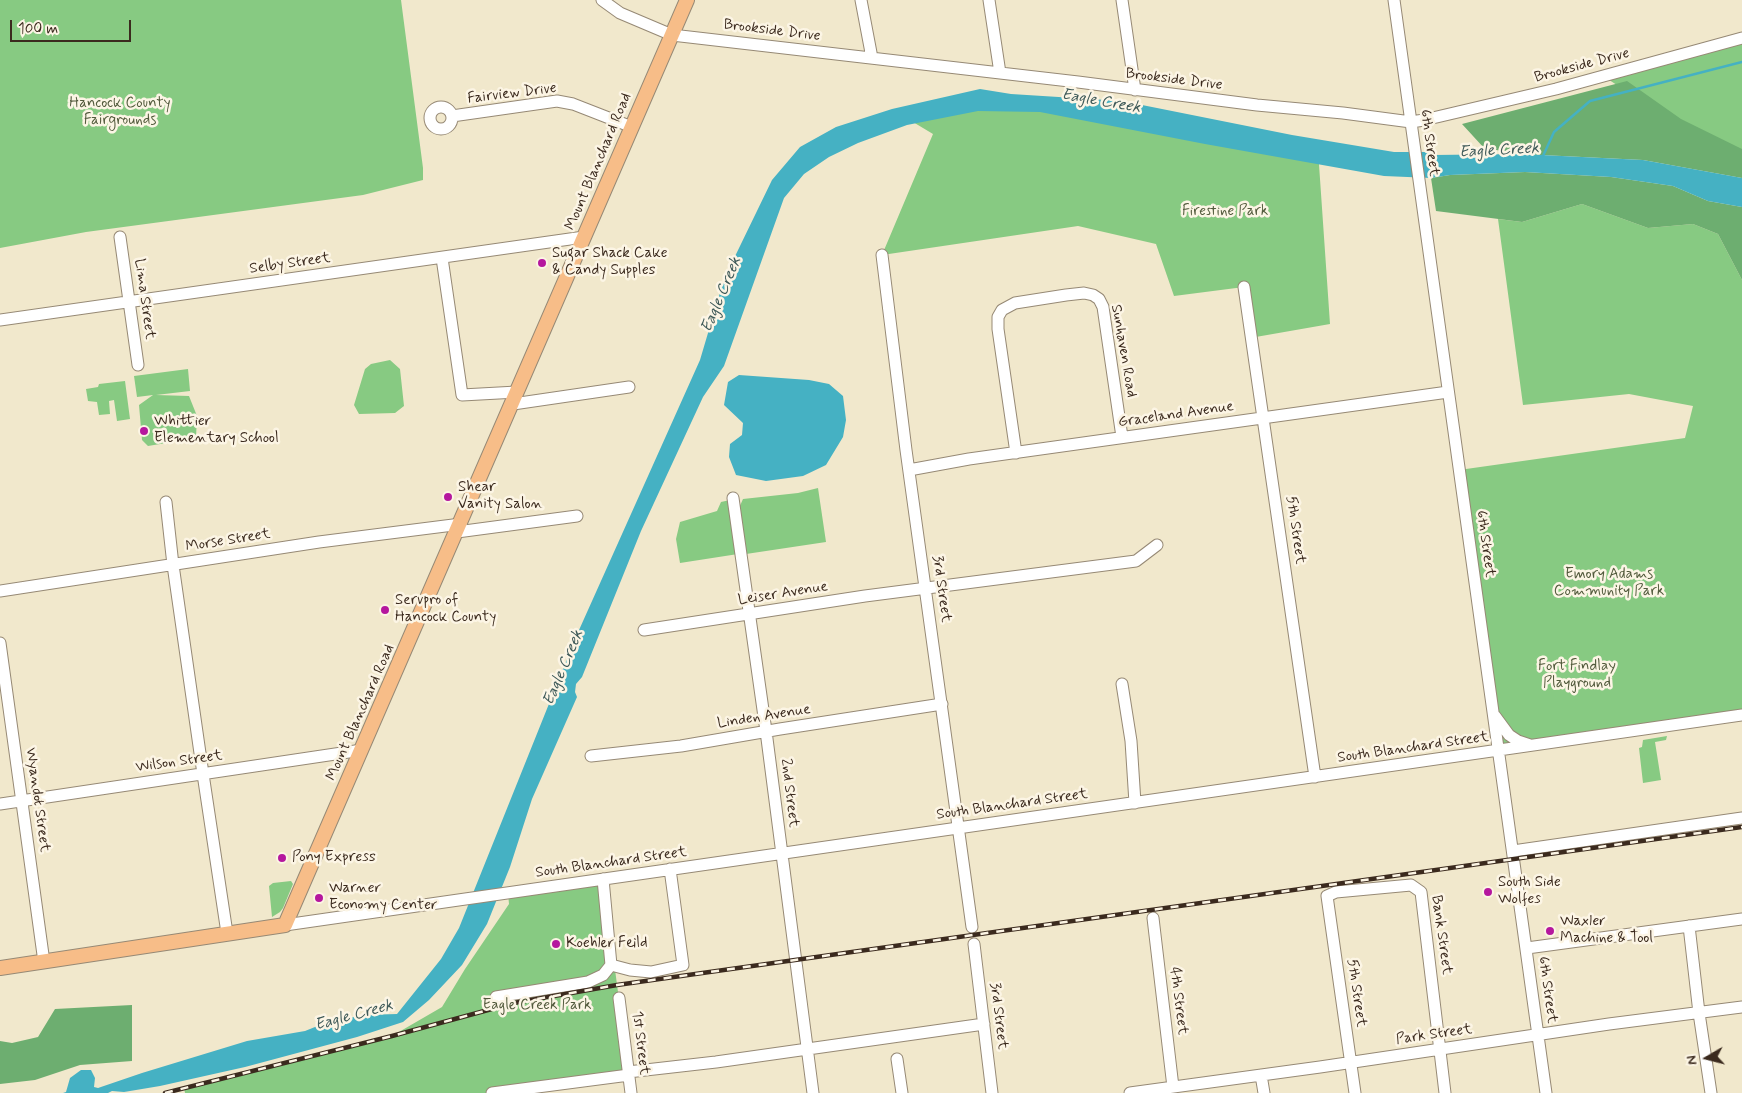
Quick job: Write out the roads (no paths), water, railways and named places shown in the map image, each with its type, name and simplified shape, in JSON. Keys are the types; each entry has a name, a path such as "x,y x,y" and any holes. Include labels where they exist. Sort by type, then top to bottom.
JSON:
{"main road":[{"name":"Mount Blanchard Road","path":"286,925 687,0"},
{"path":"0,968 286,925"}],"street":[{"name":"Brookside Drive","path":"602,0 620,13 672,35 1000,73 1258,106 1343,113 1411,122 1556,89 1742,38"},
{"path":"861,0 872,58"},
{"path":"989,0 1000,73"},
{"path":"1122,0 1134,90"},
{"name":"6th Street","path":"1394,0 1546,1093"},
{"name":"Fairview Drive","path":"452,116 557,102 572,104 632,127"},
{"name":"Lima Street","path":"120,237 138,365"},
{"name":"Selby Street","path":"0,320 584,237"},
{"name":"3rd Street","path":"882,254 909,470 972,927"},
{"path":"442,258 462,395 515,398 629,387"},
{"name":"5th Street","path":"1244,287 1315,777"},
{"name":"Sunhaven Road","path":"1016,453 998,329 998,317 1006,307 1026,301 1078,293 1092,295 1099,299 1103,307 1122,437"},
{"name":"Graceland Avenue","path":"909,470 970,459 1122,437 1448,392"},
{"name":"2nd Street","path":"733,498 766,731 813,1093"},
{"path":"166,502 173,564 227,933"},
{"path":"459,528 577,516"},
{"name":"Morse Street","path":"0,592 319,542 459,528"},
{"name":"Leiser Avenue","path":"644,630 926,588 1136,561 1157,545"},
{"name":"Wyandot Street","path":"0,643 44,962"},
{"path":"1122,684 1131,741 1135,803"},
{"name":"Linden Avenue","path":"591,756 681,746 942,704"},
{"path":"1494,714 1509,734 1518,741 1532,746"},
{"name":"South Blanchard Street","path":"286,925 1742,715"},
{"name":"Wilson Street","path":"0,804 362,750"},
{"path":"1513,850 1742,818"},
{"path":"611,965 630,970 651,972 683,965 670,869"},
{"path":"496,997 588,982 603,975 611,965 603,879"},
{"name":"Bank Street","path":"1327,896 1336,892 1411,885 1421,892 1445,1093"},
{"name":"5th Street","path":"1327,896 1355,1093"},
{"name":"4th Street","path":"1152,918 1173,1087"},
{"path":"1527,948 1742,919"},
{"path":"1689,926 1711,1093"},
{"name":"3rd Street","path":"974,944 992,1093"},
{"name":"1st Street","path":"619,998 631,1093"},
{"name":"Park Street","path":"1130,1093 1538,1034 1742,1007"},
{"path":"492,1093 984,1024"},
{"path":"897,1059 902,1093"},
{"path":"1261,1075 1264,1093"}],"water":[{"name":"Eagle Creek","path":"980,89 1011,94 1122,101 1292,135 1394,152 1425,152 1433,155 1521,154 1643,160 1742,178 1742,207 1708,201 1673,186 1611,177 1525,172 1450,175 1431,178 1384,176 1040,112 978,111 907,125 858,143 829,157 804,174 784,198 724,366 703,397 641,531 582,677 576,684 575,692 577,697 532,799 510,867 487,924 462,965 429,1000 403,1022 357,1037 245,1067 160,1086 124,1092 63,1093 66,1092 70,1078 81,1070 91,1070 95,1078 94,1087 98,1088 247,1041 305,1031 330,1021 366,1015 397,1014 441,959 459,928 575,639 700,360 724,279 772,180 800,147 836,127 892,109"},
{"path":"739,375 809,380 829,384 843,396 846,420 843,437 826,465 803,476 766,481 736,475 729,457 730,444 742,435 743,423 724,405 728,382"}],"waterway":[{"name":"Eagle Creek","path":"1543,156 1554,132 1590,101 1742,62"}],"railway":[{"path":"165,1093 514,1003 617,985 1742,827"}],"place":[{"name":"Sugar Shack Cake & Candy Supples","path":"542,263"},
{"name":"Whittier Elementary School","path":"144,431"},
{"name":"Shear Vanity Salon","path":"448,497"},
{"name":"Servpro of Hancock County","path":"385,610"},
{"name":"Pony Express","path":"282,858"},
{"name":"South Side Wolfes","path":"1488,892"},
{"name":"Warner Economy Center","path":"319,898"},
{"name":"Waxler Machine & Tool","path":"1550,931"},
{"name":"Koehler Feild","path":"556,944"}],"park label":[{"name":"Hancock County Fairgrounds","path":"120,112"},
{"name":"Firestine Park","path":"1225,212"},
{"name":"Emory Adams Community Park","path":"1609,584"},
{"name":"Fort Findlay Playground","path":"1577,676"},
{"name":"Eagle Creek Park","path":"537,1006"}]}
